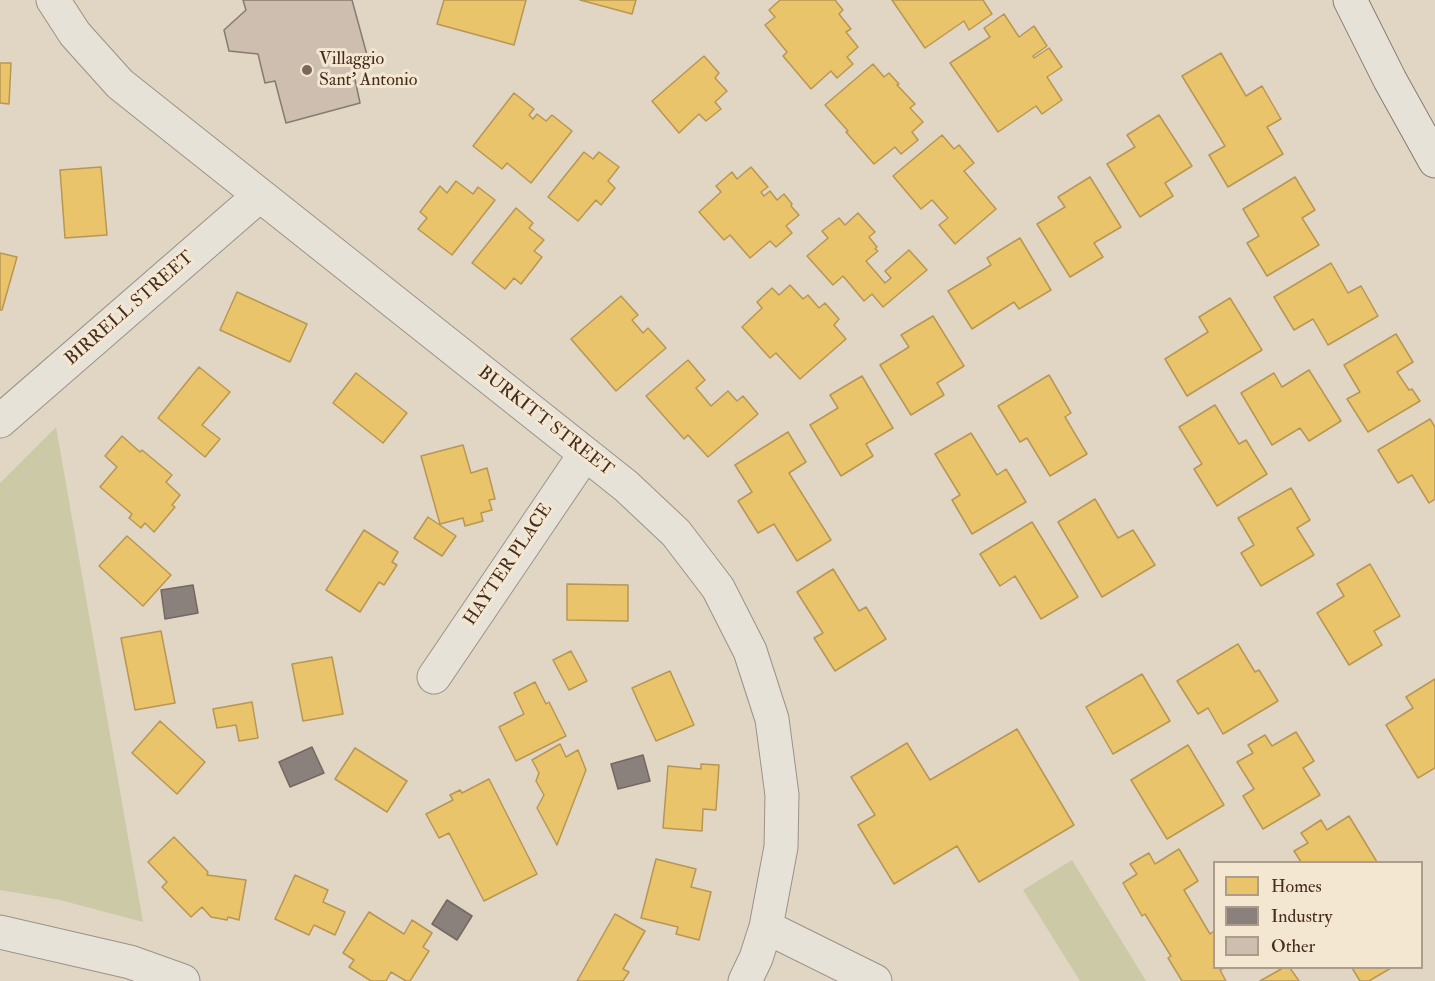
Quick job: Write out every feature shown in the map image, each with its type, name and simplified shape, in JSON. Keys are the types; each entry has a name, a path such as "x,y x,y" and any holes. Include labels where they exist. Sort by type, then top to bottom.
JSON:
{"street":[{"name":"BURKITT STREET","path":"53,0 75,34 120,84 626,486 676,533 718,588 750,651 772,719 782,795 781,847 766,927 756,958 745,981"},
{"path":"1350,0 1390,80 1435,161"},
{"name":"BIRRELL STREET","path":"0,421 260,196"},
{"name":"HAYTER PLACE","path":"434,677 585,453"},
{"path":"766,927 875,981"},
{"path":"0,932 130,962 183,981"}],"shaded area":[{"path":"56,427 143,922 60,900 0,890 0,483"},
{"path":"1072,860 1146,981 1080,981 1023,890"}],"building: Homes":[{"path":"444,0 526,0 514,45 437,24"},
{"path":"580,0 636,0 632,14"},
{"path":"780,0 835,0 843,10 839,14 851,29 846,32 858,47 847,57 853,64 837,78 831,71 811,89 783,56 787,52 765,25 775,17 769,10"},
{"path":"892,0 983,0 992,14 969,30 964,21 925,48"},
{"path":"1004,14 1019,37 1034,26 1047,46 1033,56 1034,58 1049,48 1062,67 1047,77 1062,100 1042,114 1036,106 998,132 950,63 990,37 984,28"},
{"path":"1221,53 1246,96 1262,86 1281,119 1267,127 1283,154 1228,187 1209,155 1225,146 1182,76"},
{"path":"704,56 719,73 715,78 727,91 715,102 721,109 706,121 699,114 679,133 652,101"},
{"path":"0,63 11,63 9,104 0,103"},
{"path":"873,64 884,77 889,73 899,84 897,85 915,104 910,108 923,122 912,132 918,140 901,154 895,147 874,164 825,105"},
{"path":"514,93 534,109 529,115 533,119 537,114 546,121 552,115 572,131 531,183 507,163 502,169 473,146"},
{"path":"1159,115 1192,166 1165,183 1173,196 1140,217 1107,164 1135,147 1127,135"},
{"path":"942,135 954,149 959,145 974,163 964,171 996,209 955,244 939,225 948,218 932,200 921,209 893,176"},
{"path":"584,152 593,159 599,152 619,167 608,181 615,188 601,205 596,200 578,221 548,197"},
{"path":"101,167 107,235 65,238 60,170"},
{"path":"751,167 768,187 761,192 764,196 770,191 777,200 784,194 799,215 786,226 792,233 776,247 770,241 750,258 730,235 724,240 699,212 721,192 716,186 732,172 737,179"},
{"path":"1090,177 1121,227 1094,243 1103,257 1070,277 1037,224 1065,207 1058,197"},
{"path":"1295,177 1315,210 1302,218 1319,245 1267,276 1247,243 1259,236 1243,209"},
{"path":"456,181 473,194 478,187 495,200 452,255 418,229 427,218 420,212 440,186 447,193"},
{"path":"516,208 533,223 529,228 544,240 534,251 542,257 521,284 514,278 505,289 472,263"},
{"path":"858,213 875,232 869,237 878,251 866,261 885,283 891,278 885,271 909,250 927,270 883,307 872,294 864,301 843,276 833,285 807,256 828,238 822,231 839,218 845,225"},
{"path":"1020,238 1051,290 1019,309 1014,302 972,329 948,291 991,265 987,258"},
{"path":"0,253 17,257 2,310 0,310"},
{"path":"1331,263 1348,293 1361,286 1378,316 1328,345 1313,319 1294,330 1274,297"},
{"path":"790,285 803,299 808,295 819,308 825,303 839,319 834,325 846,339 800,379 776,353 770,358 742,327 762,308 757,302 772,288 779,295"},
{"path":"237,292 307,324 290,362 220,330"},
{"path":"621,296 638,315 632,320 643,333 648,328 666,348 616,391 571,339"},
{"path":"1230,298 1262,350 1187,396 1165,359 1208,332 1199,317"},
{"path":"933,316 964,366 937,383 944,395 911,415 880,365 909,347 901,335"},
{"path":"1396,334 1413,362 1397,372 1420,401 1368,432 1347,399 1360,392 1344,365"},
{"path":"688,360 705,380 696,388 711,406 728,391 737,401 743,396 758,414 708,457 688,435 684,439 646,396"},
{"path":"199,367 230,392 202,425 220,439 205,457 158,418"},
{"path":"1309,370 1341,421 1309,441 1300,428 1272,445 1241,393 1274,373 1282,387"},
{"path":"356,373 407,413 383,443 333,403"},
{"path":"1049,375 1071,413 1065,417 1087,454 1050,476 1027,438 1020,442 998,406"},
{"path":"862,376 893,428 866,444 873,456 841,476 810,425 838,408 830,395"},
{"path":"1215,405 1239,444 1246,440 1267,474 1217,506 1194,469 1202,464 1179,427"},
{"path":"1430,419 1435,427 1435,499 1429,503 1412,475 1398,483 1378,450"},
{"path":"788,432 806,462 789,473 831,540 797,561 774,524 758,533 738,501 752,492 735,465"},
{"path":"971,433 997,475 1006,469 1026,502 972,534 952,500 960,495 935,454"},
{"path":"122,436 172,475 166,482 180,495 172,505 175,507 154,532 145,523 141,528 129,518 132,514 100,487 117,467 105,456"},
{"path":"463,445 471,473 487,468 495,499 489,500 492,510 481,513 483,521 465,526 463,518 440,524 421,456"},
{"path":"1291,488 1310,520 1297,528 1314,555 1261,586 1241,553 1254,545 1238,518"},
{"path":"1095,499 1118,538 1133,530 1155,565 1102,597 1058,522"},
{"path":"428,517 456,536 442,556 414,538"},
{"path":"1032,522 1078,597 1041,619 1015,576 1000,586 980,554"},
{"path":"364,530 398,552 392,562 397,565 384,585 379,582 360,612 326,590"},
{"path":"127,536 171,575 143,606 99,566"},
{"path":"1370,564 1400,616 1374,631 1382,645 1349,665 1317,613 1344,596 1337,584"},
{"path":"833,569 859,611 866,607 886,639 835,671 814,638 823,633 797,592"},
{"path":"567,584 628,585 628,621 567,620"},
{"path":"161,631 175,703 135,710 121,638"},
{"path":"1238,644 1255,672 1259,670 1278,701 1223,734 1208,708 1198,714 1177,681"},
{"path":"571,651 587,681 569,690 553,660"},
{"path":"332,657 343,714 303,721 292,664"},
{"path":"670,671 694,725 656,741 632,688"},
{"path":"1142,674 1170,721 1113,754 1086,707"},
{"path":"1435,679 1435,768 1418,778 1386,725 1413,708 1406,697"},
{"path":"535,682 546,704 549,702 566,736 516,761 499,727 524,714 514,693"},
{"path":"252,702 258,738 239,741 236,725 217,728 213,709"},
{"path":"160,721 205,762 177,794 132,753"},
{"path":"1017,729 1074,825 979,882 957,846 894,884 858,825 875,815 851,777 907,743 930,780"},
{"path":"1296,732 1314,761 1303,768 1320,795 1263,829 1243,796 1254,789 1237,762 1253,753 1248,745 1265,735 1272,746"},
{"path":"560,744 566,757 578,750 586,770 557,845 537,808 544,795 536,781 539,773 532,760"},
{"path":"1188,745 1224,805 1167,839 1131,780"},
{"path":"355,748 407,781 387,812 335,779"},
{"path":"701,764 719,765 716,810 703,809 702,831 663,828 668,766 701,769"},
{"path":"489,779 537,874 484,901 449,833 439,838 426,814 453,800 450,795 460,790 462,793"},
{"path":"1349,816 1376,861 1300,861 1294,851 1308,843 1301,833 1321,820 1327,830"},
{"path":"174,837 208,872 207,875 246,880 239,920 228,917 227,920 211,917 202,907 191,917 162,887 167,882 148,862"},
{"path":"1179,849 1198,881 1184,890 1210,934 1213,932 1213,969 1222,969 1220,970 1226,981 1182,981 1168,958 1171,956 1145,914 1142,916 1123,883 1137,874 1130,864 1149,853 1155,864"},
{"path":"656,859 696,869 691,887 711,892 699,940 676,934 678,927 641,918"},
{"path":"295,875 328,890 323,902 345,912 335,935 314,925 309,935 275,919"},
{"path":"369,912 404,934 412,920 432,933 423,947 429,951 410,981 391,972 386,981 371,981 349,967 354,960 343,953"},
{"path":"615,914 645,931 623,969 629,972 623,981 577,981"},
{"path":"1281,969 1291,969 1299,981 1260,981"},
{"path":"1353,969 1389,969 1369,981 1360,981"}],"building: Industry":[{"path":"193,585 198,613 165,619 161,590"},
{"path":"312,747 324,773 290,787 279,762"},
{"path":"643,755 650,781 618,789 611,764"},
{"path":"447,900 472,916 457,940 432,924"}],"building: Other":[{"name":"Villaggio Sant' Antonio","path":"243,0 352,0 367,55 351,60 360,103 286,123 275,81 265,83 258,54 229,51 224,30 246,10"}],"place":[{"name":"Villaggio Sant' Antonio","path":"307,70"}]}
